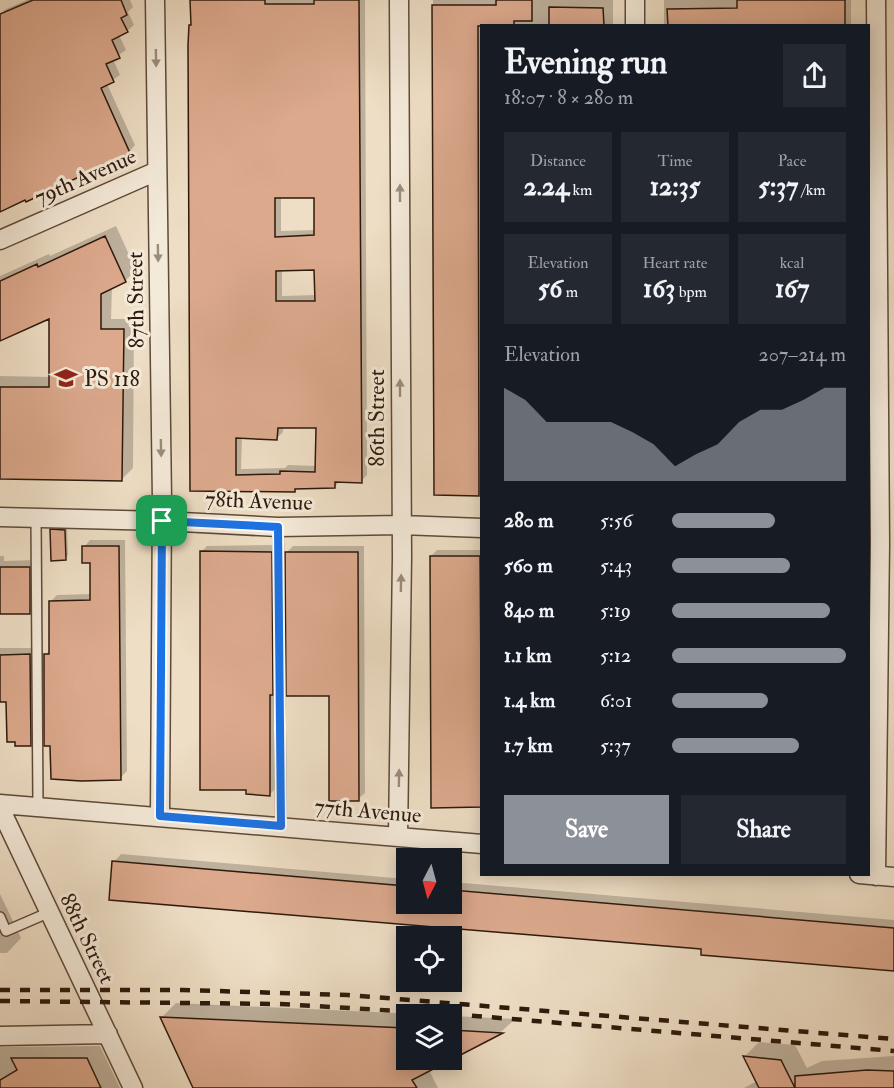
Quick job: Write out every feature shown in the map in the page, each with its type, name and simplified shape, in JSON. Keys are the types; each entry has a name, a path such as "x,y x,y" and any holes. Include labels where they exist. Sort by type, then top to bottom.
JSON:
{"street":[{"name":"87th Street","path":"155,0 162,521 160,816"},
{"name":"86th Street","path":"398,836 401,525 399,0"},
{"path":"635,0 635,24"},
{"path":"876,0 881,544 876,876"},
{"name":"79th Avenue","path":"0,240 157,171"},
{"name":"78th Avenue","path":"0,517 162,521 278,527 401,525 480,528"},
{"name":"77th Avenue","path":"0,806 160,816 480,843"},
{"name":"88th Street","path":"0,806 134,1088"},
{"path":"0,1036 108,1034"}],"lane":[{"path":"36,518 38,807"},
{"path":"278,527 281,826"},
{"path":"0,917 6,930 50,912"}],"building":[{"path":"33,0 121,0 127,15 121,18 128,32 112,40 120,58 106,64 114,82 101,88 130,153 0,212 0,14"},
{"path":"190,0 265,0 265,4 314,4 314,0 359,0 362,483 335,482 335,488 295,489 295,492 190,491 188,45 189,25 191,25","holes":["275,198 314,198 314,235 275,237","314,270 315,301 276,301 276,271","278,428 316,428 315,472 280,471 280,474 236,475 236,438 277,440"]},
{"path":"496,0 532,0 532,21 514,21 514,24 480,24 478,26 479,496 434,495 432,5 496,5"},
{"path":"737,0 845,0 845,24 668,24 667,9 737,8"},
{"path":"549,7 603,8 604,24 549,24"},
{"name":"PS 118","path":"105,236 126,282 101,294 101,329 124,329 122,481 0,479 0,387 49,387 49,319 0,341 0,281 37,264 38,267"},
{"path":"50,529 65,530 66,560 51,561"},
{"path":"82,546 119,546 121,780 51,779 50,746 44,746 44,654 49,654 49,601 90,600 90,563 82,563"},
{"path":"200,551 272,552 273,695 270,695 270,796 246,794 246,790 200,790"},
{"path":"285,552 358,552 359,801 329,801 329,696 286,696"},
{"path":"430,556 480,556 480,807 431,808"},
{"path":"0,567 30,567 30,614 0,614"},
{"path":"30,654 31,746 15,746 15,742 7,742 6,702 0,702 0,655"},
{"path":"112,861 396,885 396,914 462,914 462,891 894,928 894,971 701,955 701,949 462,929 462,926 423,926 109,900"},
{"path":"160,1017 396,1028 396,1070 431,1070 412,1080 417,1088 193,1088"},
{"path":"462,1031 503,1033 462,1054"},
{"path":"743,1056 781,1060 795,1088 759,1088"},
{"path":"11,1058 87,1058 101,1088 0,1088 0,1080 17,1070"},
{"path":"867,1070 894,1071 894,1088 795,1088 795,1076"}],"railway":[{"path":"0,990 183,990 348,995 894,1039"},
{"path":"0,1001 280,1004 396,1011"},
{"path":"462,1015 894,1051"}],"place":[{"name":"PS 118","path":"66,378"}],"route":[{"path":"162,521 278,527 281,826 160,816 162,521"}]}
